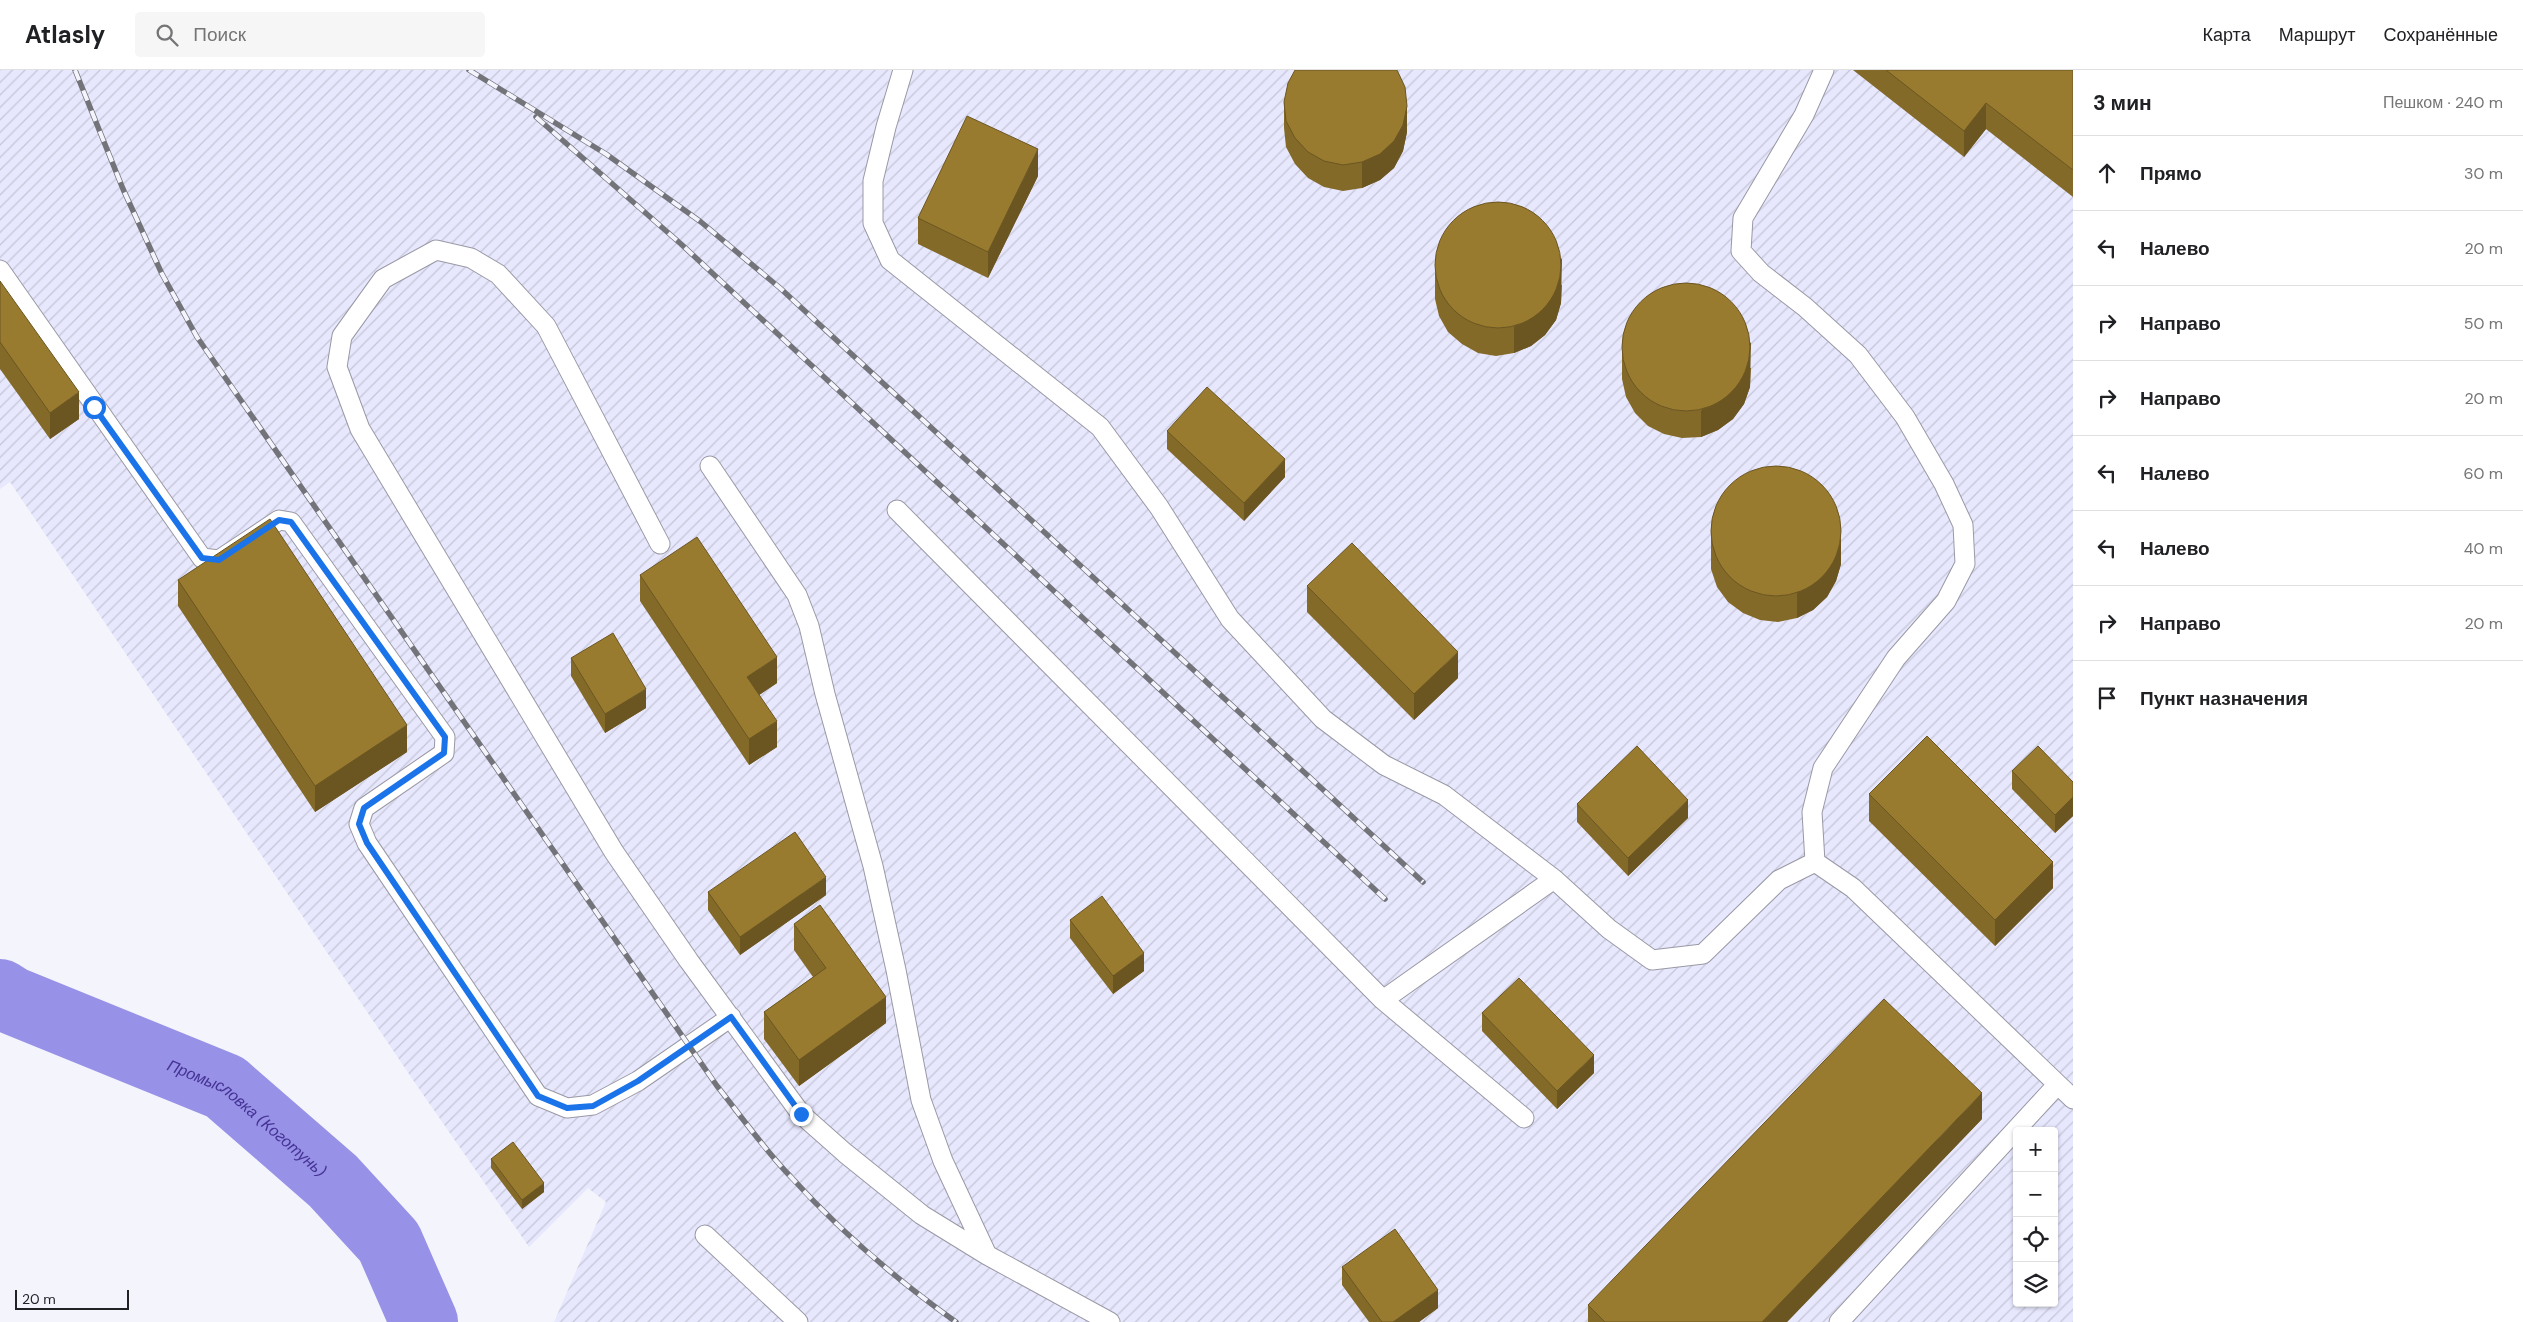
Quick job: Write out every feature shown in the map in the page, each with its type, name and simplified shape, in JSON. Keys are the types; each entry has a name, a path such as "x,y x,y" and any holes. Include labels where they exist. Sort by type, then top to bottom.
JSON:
{"lane":[{"path":"903,70 886,127 873,181 873,223 890,260 1100,427 1159,507 1230,619 1323,719 1384,765 1444,795 1554,879 1609,929 1652,960 1703,954 1779,880 1815,862"},
{"path":"1815,862 1812,812 1823,768 1896,658 1946,601 1965,564 1963,525 1944,484 1905,417 1858,355 1805,307 1761,273 1741,251 1743,218 1804,115 1824,70"},
{"path":"660,544 546,326 498,274 471,258 436,250 383,279 342,336 337,368 360,429 614,852 689,961 801,1114 845,1153 922,1215 987,1255 1110,1322"},
{"path":"0,270 202,558 219,560 279,520 291,522 445,737 444,753 364,808 359,824 367,843 538,1096 567,1108 593,1106 638,1081 731,1017"},
{"path":"710,466 797,595 809,626 825,694 873,866 896,970 921,1100 943,1161 987,1255"},
{"path":"897,510 1383,1000 1524,1118"},
{"path":"1815,862 1853,888 2073,1099"},
{"path":"1383,1000 1554,879"},
{"path":"1838,1322 2057,1085"},
{"path":"705,1235 798,1322"}],"shaded area":[{"path":"0,70 2073,70 2073,1322 554,1322 606,1202 588,1188 529,1247 413,1080 10,482 0,489"}],"building":[{"path":"1295,70 1397,70 1405,87 1407,106 1403,125 1394,141 1380,154 1362,162 1343,165 1324,161 1308,152 1295,138 1286,121 1284,102 1288,83"},
{"path":"1886,70 2073,70 2073,170 1986,103 1964,131"},
{"path":"967,116 1038,149 988,252 918,218"},
{"path":"1498,202 1522,206 1543,220 1557,241 1561,265 1557,289 1543,310 1522,324 1498,328 1474,324 1453,310 1439,289 1435,265 1439,241 1453,220 1474,206"},
{"path":"0,281 79,392 50,413 0,342"},
{"path":"1686,283 1699,284 1711,288 1722,293 1732,301 1740,311 1745,322 1749,334 1749,360 1745,372 1740,383 1732,393 1722,401 1711,406 1699,410 1686,411 1673,410 1661,406 1650,401 1640,393 1632,383 1627,372 1623,360 1622,347 1623,334 1627,322 1632,311 1640,301 1650,293 1661,288 1673,284"},
{"path":"1207,387 1285,459 1244,503 1167,431"},
{"path":"1776,466 1801,471 1822,485 1836,506 1841,531 1836,556 1822,577 1801,591 1776,596 1751,591 1730,577 1716,556 1711,531 1716,506 1730,485 1751,471"},
{"path":"270,519 407,725 315,786 178,580"},
{"path":"697,537 777,657 747,677 777,721 749,739 640,575"},
{"path":"1352,543 1458,652 1414,694 1307,586"},
{"path":"613,633 646,689 605,714 571,658"},
{"path":"1927,736 2053,862 1995,920 1869,794"},
{"path":"1637,746 1688,800 1628,858 1577,804"},
{"path":"2038,746 2073,782 2073,797 2055,815 2012,771"},
{"path":"795,832 826,877 740,937 708,892"},
{"path":"1102,896 1144,953 1113,976 1070,920"},
{"path":"820,905 886,997 799,1060 764,1012 826,968 794,924"},
{"path":"1519,978 1594,1055 1557,1091 1482,1013"},
{"path":"1884,999 1982,1093 1762,1322 1605,1322 1588,1305"},
{"path":"513,1142 544,1183 522,1200 491,1159"},
{"path":"1395,1229 1438,1290 1393,1322 1382,1322 1342,1267"}],"waterway":[{"name":"Промысловка (Коготунь)","path":"0,993 11,1000 225,1087 333,1181 389,1242 424,1322"}],"railway":[{"path":"75,70 123,189 162,274 197,337 717,1086 771,1155 829,1217 891,1272 956,1322"},
{"path":"469,70 606,154 701,222 780,288 1423,882"},
{"path":"536,117 681,244 1385,899"}],"route":[{"path":"94,407 202,558 219,560 279,520 291,522 445,737 444,753 364,808 359,824 367,843 538,1096 567,1108 593,1106 638,1081 731,1017 801,1114"}]}
